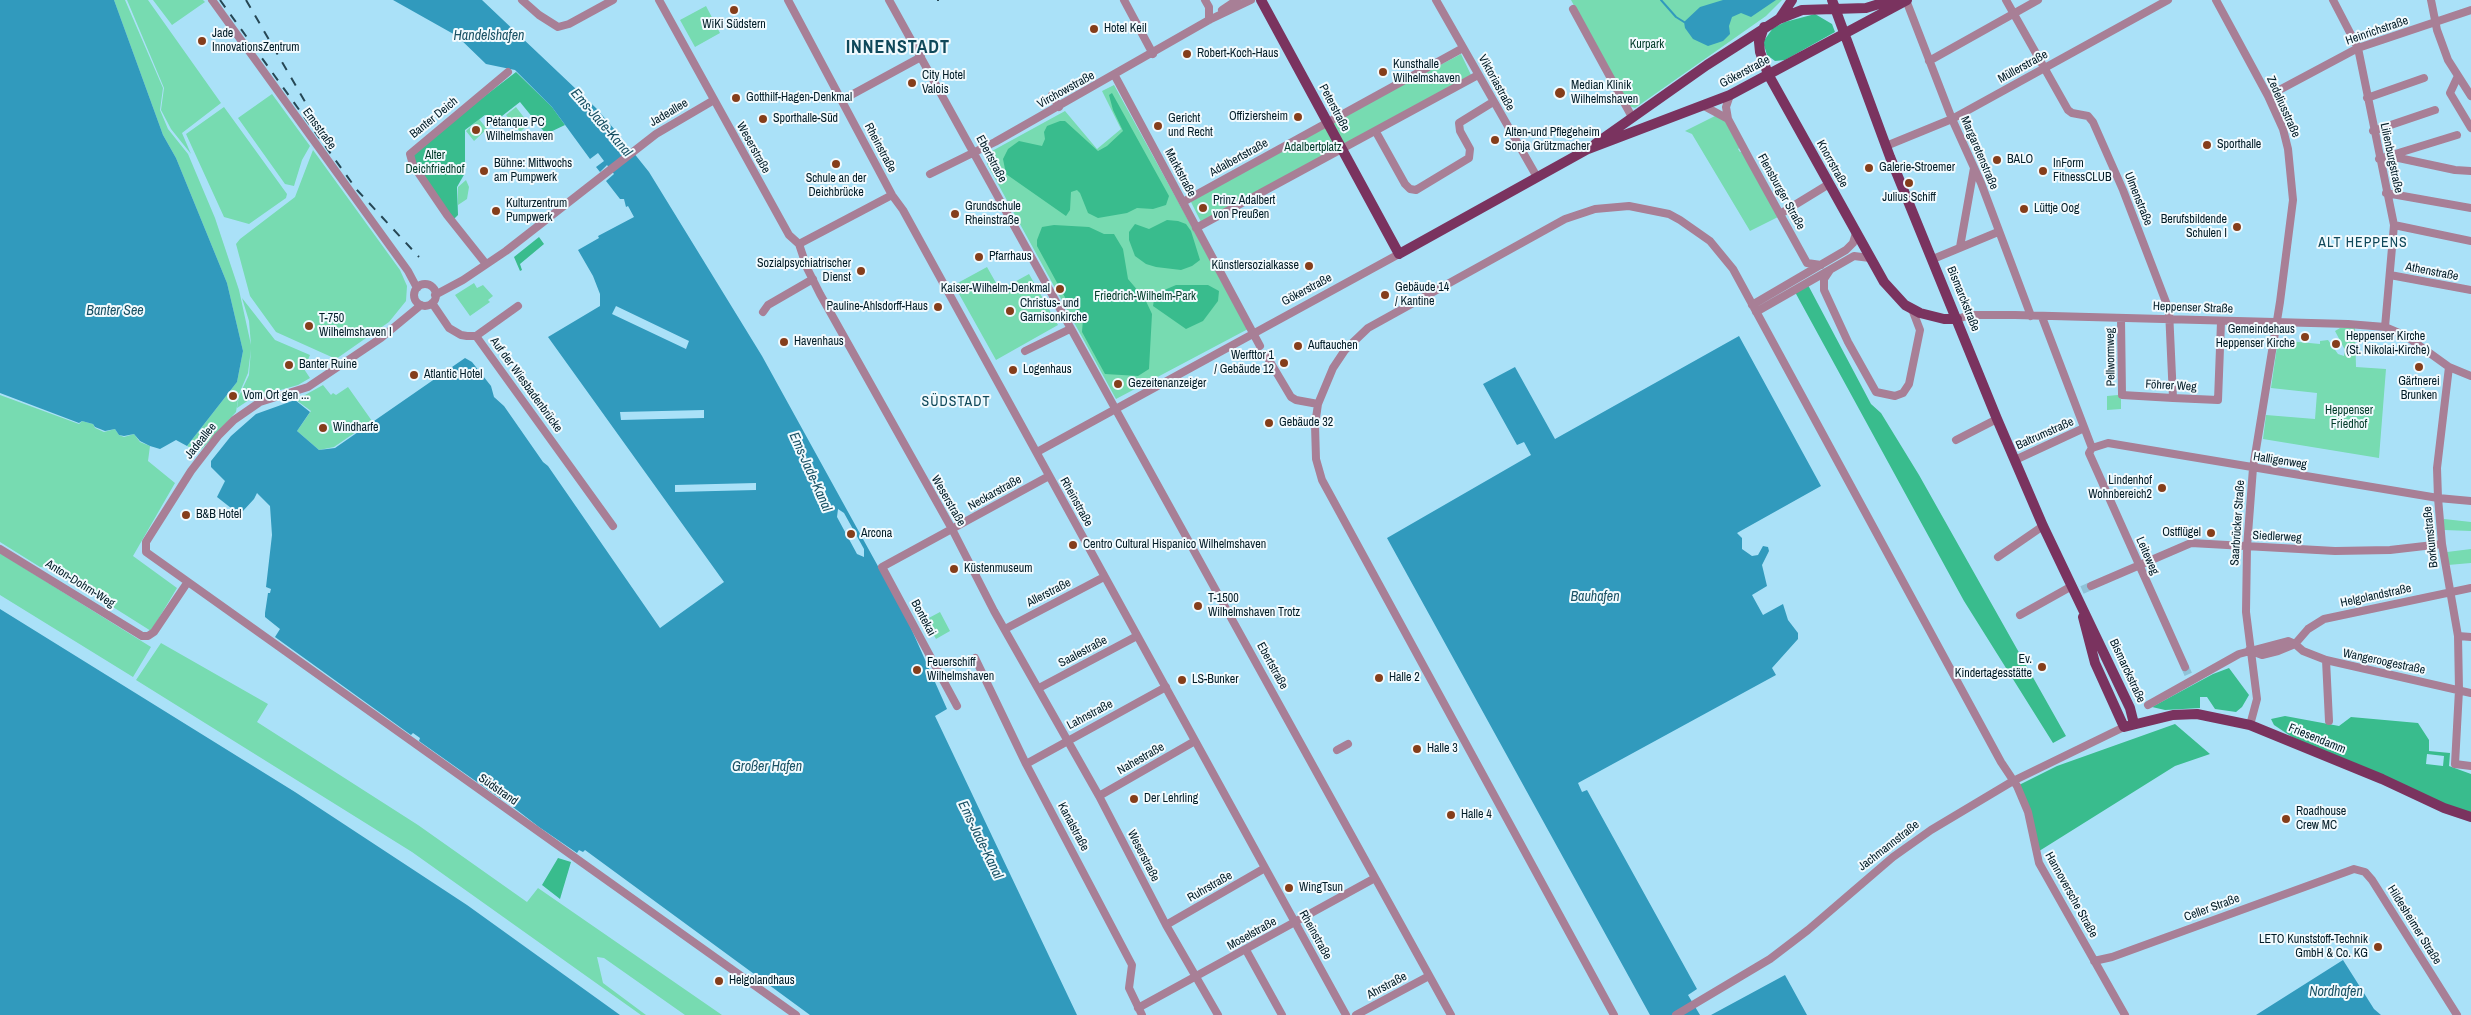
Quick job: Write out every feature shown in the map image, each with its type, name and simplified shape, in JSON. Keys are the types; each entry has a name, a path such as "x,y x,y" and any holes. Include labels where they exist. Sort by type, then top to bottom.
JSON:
{"main road":[{"name":"Peterstraße","path":"1261,0 1399,254"},
{"path":"1779,19 1792,0"},
{"name":"Gökerstraße","path":"1399,254 1588,149 1764,27 1779,19 1802,10 1833,4 1866,8 1892,0"},
{"name":"Gökerstraße","path":"1588,149 1730,95 1906,0"},
{"name":"Bismarckstraße","path":"1833,4 1886,146 1934,259 1997,419 2043,526 2077,590 2088,646 2124,727"},
{"path":"1853,54 1856,34 1867,22"},
{"name":"Knorrstraße","path":"1764,27 1759,37 1760,52 1768,74 1884,282 1908,307"},
{"path":"1760,52 1768,61 1783,66"},
{"name":"Heppenser Straße","path":"1908,307 1935,318 1957,319"},
{"name":"Bismarckstraße","path":"2080,603 2132,712 2134,724"},
{"path":"2132,712 2139,718 2148,720"},
{"name":"Friesendamm","path":"2134,724 2173,715 2196,714 2250,725 2382,779 2444,808 2471,817"},
{"name":"Jachmannstraße","path":"2124,727 2134,724"}],"street":[{"name":"Emsstraße","path":"212,0 420,286"},
{"path":"522,0 538,15 558,27 569,24 613,0"},
{"name":"Weserstraße","path":"659,0 788,235 799,244 813,280 952,529 1005,629 1100,796 1166,925 1218,1015"},
{"name":"Rheinstraße","path":"788,0 892,195 903,210 1037,452 1346,1015"},
{"name":"Ebertstraße","path":"889,0 974,152 1021,243 1115,408 1451,1015"},
{"path":"1124,0 1153,54"},
{"path":"1205,0 1209,7 1209,20"},
{"name":"Virchowstraße","path":"930,174 1115,76 1209,20 1237,0"},
{"name":"Virchowstraße","path":"1209,20 1251,0"},
{"name":"Viktoriastraße","path":"1436,0 1537,177"},
{"name":"Margaretenstraße","path":"1906,0 1952,119 1974,168 2030,316"},
{"name":"Ulmenstraße","path":"2006,0 2068,110 2072,113 2088,116 2093,122 2123,190 2169,310 2173,398"},
{"path":"1930,61 2038,0"},
{"name":"Müllerstraße","path":"1886,146 1952,119 2168,0"},
{"name":"Zedeliusstraße","path":"2216,0 2268,96 2288,149 2293,200 2276,322"},
{"name":"Lilienburgstraße","path":"2333,0 2358,48 2373,131 2394,225 2385,327"},
{"path":"2431,0 2435,22 2448,60 2457,78 2471,96"},
{"path":"1573,9 1632,117"},
{"name":"Heinrichstraße","path":"2268,96 2358,48 2471,10"},
{"name":"Adalbertstraße","path":"1182,202 1463,48"},
{"path":"842,100 921,57"},
{"name":"Banter Deich","path":"486,264 447,215 413,165 410,154 508,72"},
{"path":"1196,228 1478,75"},
{"name":"Marktstraße","path":"1115,76 1260,346"},
{"path":"2367,98 2424,78"},
{"path":"2457,78 2450,93 2471,128"},
{"path":"1052,95 1059,107"},
{"path":"1728,119 1726,107 1730,95"},
{"path":"1376,132 1405,184 1410,190 1416,190 1470,158 1470,149 1460,131 1459,123 1491,99"},
{"name":"Jadeallee","path":"486,264 656,134 714,100"},
{"path":"1704,106 1728,119"},
{"path":"2373,131 2435,110"},
{"name":"Flensburger Straße","path":"1728,119 1807,263 1821,265"},
{"path":"2379,160 2457,134"},
{"path":"2392,156 2455,170 2471,171"},
{"path":"1960,247 1974,168"},
{"path":"1780,214 1829,184"},
{"path":"2386,194 2471,208"},
{"path":"799,244 892,195"},
{"name":"Hannoversche Straße","path":"1614,1015 1322,480 1316,454 1314,425 1318,404 1333,368 1345,350 1368,328 1565,218 1595,209 1612,207 1638,207 1669,214 1710,241 1733,269 2013,781 2028,812 2039,863 2125,1015"},
{"path":"2394,225 2471,241"},
{"path":"1934,259 1998,232"},
{"path":"1754,308 1846,250 1853,243 1856,233"},
{"name":"Gökerstraße","path":"1037,452 1399,254"},
{"path":"1793,285 1830,270 1854,256 1870,258"},
{"path":"434,292 432,303 418,303 414,294 420,286 434,292 452,285 486,264"},
{"path":"1830,270 1824,279 1824,290 1871,386 1878,393 1896,396 1903,393 1910,384 1920,330 1908,307"},
{"name":"Athenstraße","path":"2390,275 2471,290"},
{"path":"763,312 768,305 813,280"},
{"name":"Jadeallee","path":"187,583 150,558 145,546 191,471 218,436 253,406 308,387 381,338 407,316 418,303"},
{"name":"Auf der Wiesbadenbrücke","path":"432,303 449,328 461,335 476,336 518,306"},
{"name":"Heppenser Straße","path":"1957,319 1970,315 2030,316 2276,322 2385,327 2406,336 2448,367 2471,375"},
{"path":"2042,317 2084,428 2090,451"},
{"name":"Pellwormweg","path":"2121,318 2122,395"},
{"name":"Föhrer Weg","path":"2122,395 2218,400 2221,322"},
{"name":"Saarbrücker Straße","path":"2250,725 2257,699 2249,650 2246,612 2247,547 2253,468 2276,322"},
{"path":"1025,352 1070,329"},
{"name":"Auf der Wiesbadenbrücke","path":"476,336 613,526"},
{"path":"1266,355 1290,396 1296,400 1318,404"},
{"name":"Borkumstraße","path":"2448,367 2438,468 2438,498 2442,544 2458,636 2459,690 2455,764 2471,766"},
{"path":"1956,440 1997,419"},
{"name":"Baltrumstraße","path":"2015,460 2084,428"},
{"name":"Halligenweg","path":"2090,451 2108,443 2438,498 2471,501"},
{"name":"Leiteweg","path":"2090,451 2185,667"},
{"name":"Neckarstraße","path":"882,567 1049,476"},
{"path":"1998,557 2043,526"},
{"name":"Siedlerweg","path":"2091,586 2191,542 2335,551 2390,550 2442,544"},
{"name":"Anton-Dohrn-Weg","path":"0,549 142,636 148,636 154,632 187,583"},
{"name":"Bontekai","path":"882,567 957,706"},
{"name":"Allerstraße","path":"1005,629 1104,577"},
{"name":"Südstrand","path":"187,583 796,1015"},
{"name":"Helgolandstraße","path":"2249,650 2262,655 2288,649 2308,629 2324,619 2471,588"},
{"path":"2020,615 2077,590"},
{"name":"Saalestraße","path":"1039,688 1137,636"},
{"path":"2458,636 2471,638"},
{"name":"Wangeroogestraße","path":"2295,644 2303,651 2326,660 2471,693"},
{"path":"2148,705 2190,678 2249,650"},
{"name":"Kanalstraße","path":"975,658 1026,764 1132,965 1129,988 1140,1011"},
{"path":"2326,660 2329,721"},
{"name":"Lahnstraße","path":"1026,764 1051,752 1068,740 1166,687"},
{"name":"Jachmannstraße","path":"1676,1015 1743,977 1808,930 1905,848 2013,781 2124,727"},
{"name":"Nahestraße","path":"1100,796 1195,742"},
{"path":"1336,750 1348,744"},
{"name":"Ruhrstraße","path":"1166,925 1265,868"},
{"name":"Hildesheimer Straße","path":"2338,873 2354,869 2365,872 2369,876 2457,1015"},
{"name":"Celler Straße","path":"2094,961 2112,957 2338,873"},
{"name":"Moselstraße","path":"1140,1011 1196,976 1375,878"},
{"path":"1246,950 1282,1015"},
{"name":"Ahrstraße","path":"1356,1015 1429,976"}],"green space":[{"path":"114,0 125,0 163,88 160,110 168,129 188,154 215,218 239,290 251,345 249,321 242,298 275,340 310,355 304,369 310,378 298,385 252,398 237,408 239,396 249,375 251,349 248,373 239,394 236,412 199,452 187,446 237,382 243,351 227,283 176,158 163,135"},
{"path":"127,0 148,0 221,103 182,133 191,154 171,129 161,110 164,88"},
{"path":"153,0 203,0 205,2 172,25"},
{"name":"Kurpark","path":"1571,0 1782,0 1766,16 1635,108 1629,106"},
{"path":"706,6 720,33 695,47 680,20"},
{"path":"1815,14 1832,24 1835,32 1785,60 1775,61 1767,55 1763,42 1773,28 1785,22"},
{"name":"Adalbertplatz","path":"1461,54 1472,77 1343,147 1331,123"},
{"name":"Alter Deichfriedhof","path":"516,72 552,107 565,125 546,134 520,102 493,123 485,115 465,130 465,173 457,187 458,215 454,219 415,165 412,155 416,149"},
{"name":"Friedrich-Wilhelm-Park","path":"1114,85 1248,329 1116,399 987,164 992,151 1065,111 1097,149 1121,129 1102,91"},
{"path":"1112,93 1169,196 1166,205 1153,209 1137,208 1127,213 1098,218 1088,213 1077,190 1071,192 1070,210 1066,216 1006,174 1003,159 1008,149 1019,141 1042,146 1047,126 1060,121 1065,121 1098,151 1107,146 1123,131 1113,110 1109,95"},
{"path":"272,94 310,146 302,160 294,186 285,184 238,118"},
{"path":"224,107 287,194 286,198 249,224 224,217 186,134"},
{"path":"516,107 529,124 520,132 506,115"},
{"path":"1723,112 1741,147 1738,149 1740,152 1743,151 1778,217 1750,231 1692,134 1685,131"},
{"name":"Pétanque PC Wilhelmshaven","path":"479,119 487,129 474,141 466,131"},
{"name":"Adalbertplatz","path":"1325,126 1338,150 1201,222 1190,200"},
{"path":"313,150 400,270 407,286 406,301 389,322 336,359 276,332 250,296 236,244 295,197"},
{"path":"466,180 469,187 467,199 458,205 458,187"},
{"path":"1167,220 1186,224 1191,231 1200,260 1192,266 1181,270 1156,267 1146,264 1135,256 1129,240 1129,232 1135,224 1149,229"},
{"path":"1054,225 1089,227 1104,234 1114,234 1123,249 1128,279 1145,299 1152,314 1149,369 1138,376 1105,374 1082,332 1083,319 1074,305 1067,301 1037,246 1037,240 1042,227"},
{"path":"539,237 544,244 520,264 522,270 520,271 514,257"},
{"path":"987,267 1000,290 1029,274 1058,325 996,360 954,285"},
{"path":"474,283 477,288 483,285 493,296 488,300 490,302 470,316 455,295"},
{"path":"1176,285 1208,285 1219,291 1218,301 1203,321 1186,329 1153,306 1155,294"},
{"path":"1808,285 1871,404 1881,413 1919,475 2066,736 2053,743 1964,601 1795,292"},
{"name":"Heppenser Friedhof","path":"2340,328 2355,328 2356,367 2386,369 2379,458 2263,439 2266,415 2315,419 2317,393 2271,388 2278,340 2320,344 2320,341 2328,340 2338,354 2344,356 2345,350 2335,331"},
{"path":"323,385 331,395 333,393 336,395 348,387 372,421 334,447 319,450 297,431 311,411 296,400"},
{"path":"0,395 79,424 82,421 93,424 95,428 104,432 115,429 119,435 124,437 134,434 140,442 150,446 148,461 175,483 133,556 177,588 151,631 51,568 40,567 0,542"},
{"path":"2118,395 2121,399 2121,409 2107,410 2107,396"},
{"path":"2444,519 2471,522 2471,531 2444,530"},
{"path":"2471,549 2471,563 2448,565 2447,552"},
{"path":"0,553 151,647 133,677 0,595"},
{"path":"940,612 950,631 936,639 925,620"},
{"path":"161,643 268,704 257,722 418,825 527,902 538,888 722,1015 685,1015 604,958 597,957 603,983 646,1015 641,1015 412,852 136,680"},
{"path":"2229,668 2249,695 2242,707 2236,712 2215,709 2207,697 2200,697 2200,708 2165,710 2152,707 2213,674"},
{"path":"2285,716 2339,726 2351,717 2418,723 2429,740 2429,751 2450,753 2449,766 2471,774 2471,816 2298,741 2274,725 2271,719","holes":["2427,754 2444,756 2443,766 2426,764"]},
{"path":"2175,724 2210,754 2175,766 2036,853 2019,785 2057,766"},
{"path":"558,858 571,862 560,899 542,885"}],"water":[{"name":"Banter See","path":"0,0 114,0 163,135 176,158 227,283 243,351 237,382 187,446 176,440 160,449 140,441 134,434 119,435 115,429 105,431 95,427 93,424 82,421 79,423 0,393"},
{"name":"Großer Hafen","path":"393,0 482,0 596,108 621,137 613,143 618,150 625,145 629,147 649,172 762,356 906,617 947,709 935,716 1077,1015 810,1015 585,850 583,852 579,850 577,853 539,827 513,807 517,800 506,792 501,799 419,741 420,738 413,733 411,735 275,637 280,629 265,617 268,593 270,593 271,589 266,587 272,535 270,506 257,493 243,511 239,512 231,508 217,497 225,481 211,467 211,461 231,436 256,414 295,400 310,412 297,431 319,450 335,448 465,358 472,362 491,386 494,397 504,406 543,462 548,466 660,628 724,582 548,337 600,306 600,294 593,276 578,250 599,238 598,236 634,217 628,206 626,207 624,199 620,199 606,181 614,174 607,165 600,172 596,167 604,161 598,153 590,159 552,107 515,70 486,64 457,36","holes":["616,306 689,341 686,349 612,314","704,410 704,418 621,420 620,412","756,483 756,490 675,492 675,485","838,509 844,513 864,549 864,557 857,554 837,517"]},
{"path":"1723,0 1776,0 1751,17 1741,13 1732,17 1729,26 1730,34 1723,41 1708,46 1693,39 1685,28 1684,22 1700,7"},
{"name":"Bauhafen","path":"1739,336 1821,486 1737,533 1742,538 1742,549 1752,556 1758,555 1763,546 1768,547 1769,551 1762,565 1767,586 1752,595 1763,615 1783,604 1788,620 1798,633 1798,639 1772,668 1776,675 1578,783 1582,792 1587,790 1697,989 1688,995 1700,1015 1650,1015 1387,538 1531,455 1524,442 1517,445 1483,384 1515,367 1555,439"},
{"path":"0,609 295,792 467,905 620,1015 0,1015"},
{"name":"Nordhafen","path":"2343,960 2374,1009 2381,1015 2256,1015"},
{"path":"1785,975 1807,1015 1711,1015"}],"waterway":[{"path":"1661,0 1676,17 1684,22"}],"tunnel":[{"path":"2082,590 2091,586"},
{"path":"2185,667 2189,676"}],"railway":[{"path":"220,0 357,190 419,257"},
{"path":"246,0 318,124"}],"place":[{"name":"WiKi Südstern","path":"734,10"},
{"name":"Hotel Keil","path":"1094,29"},
{"name":"Jade InnovationsZentrum","path":"202,41"},
{"name":"Robert-Koch-Haus","path":"1187,54"},
{"name":"Kunsthalle Wilhelmshaven","path":"1383,72"},
{"name":"City Hotel Valois","path":"912,83"},
{"name":"Median Klinik Wilhelmshaven","path":"1560,93"},
{"name":"Gotthilf-Hagen-Denkmal","path":"736,98"},
{"name":"Offiziersheim","path":"1298,117"},
{"name":"Sporthalle-Süd","path":"763,119"},
{"name":"Gericht und Recht","path":"1158,126"},
{"name":"Pétanque PC Wilhelmshaven","path":"476,130"},
{"name":"Alten-und Pflegeheim Sonja Grützmacher","path":"1495,140"},
{"name":"Sporthalle","path":"2207,145"},
{"name":"BALO","path":"1997,160"},
{"name":"Schule an der Deichbrücke","path":"836,164"},
{"name":"Galerie-Stroemer","path":"1869,168"},
{"name":"Bühne: Mittwochs am Pumpwerk","path":"484,171"},
{"name":"InForm FitnessCLUB","path":"2043,171"},
{"name":"Julius Schiff","path":"1909,183"},
{"name":"Prinz Adalbert von Preußen","path":"1203,208"},
{"name":"Lüttje Oog","path":"2024,209"},
{"name":"Kulturzentrum Pumpwerk","path":"496,211"},
{"name":"Grundschule Rheinstraße","path":"955,214"},
{"name":"Berufsbildende Schulen I","path":"2237,227"},
{"name":"Pfarrhaus","path":"979,257"},
{"name":"Künstlersozialkasse","path":"1309,266"},
{"name":"Sozialpsychiatrischer Dienst","path":"861,271"},
{"name":"Kaiser-Wilhelm-Denkmal","path":"1060,289"},
{"name":"Gebäude 14 / Kantine","path":"1385,295"},
{"name":"Pauline-Ahlsdorff-Haus","path":"938,307"},
{"name":"Christus- und Garnisonkirche","path":"1010,311"},
{"name":"T-750 Wilhelmshaven I","path":"309,326"},
{"name":"Gemeindehaus Heppenser Kirche","path":"2305,337"},
{"name":"Havenhaus","path":"784,342"},
{"name":"Heppenser Kirche (St. Nikolai-Kirche)","path":"2336,344"},
{"name":"Auftauchen","path":"1298,346"},
{"name":"Werfttor 1 / Gebäude 12","path":"1284,363"},
{"name":"Banter Ruine","path":"289,365"},
{"name":"Gärtnerei Brunken","path":"2419,367"},
{"name":"Logenhaus","path":"1013,370"},
{"name":"Atlantic Hotel","path":"414,375"},
{"name":"Gezeitenanzeiger","path":"1118,384"},
{"name":"Vom Ort gen ...","path":"233,396"},
{"name":"Gebäude 32","path":"1269,423"},
{"name":"Windharfe","path":"323,428"},
{"name":"Lindenhof Wohnbereich2","path":"2162,488"},
{"name":"B&B Hotel","path":"186,515"},
{"name":"Ostflügel","path":"2211,533"},
{"name":"Arcona","path":"851,534"},
{"name":"Centro Cultural Hispanico Wilhelmshaven","path":"1073,545"},
{"name":"Küstenmuseum","path":"954,569"},
{"name":"T-1500 Wilhelmshaven Trotz","path":"1198,606"},
{"name":"Ev. Kindertagesstätte","path":"2042,667"},
{"name":"Feuerschiff Wilhelmshaven","path":"917,670"},
{"name":"Halle 2","path":"1379,678"},
{"name":"LS-Bunker","path":"1182,680"},
{"name":"Halle 3","path":"1417,749"},
{"name":"Der Lehrling","path":"1134,799"},
{"name":"Halle 4","path":"1451,815"},
{"name":"Roadhouse Crew MC","path":"2286,819"},
{"name":"WingTsun","path":"1289,888"},
{"name":"LETO Kunststoff-Technik GmbH & Co. KG","path":"2378,947"},
{"name":"Helgolandhaus","path":"719,981"}],"district":[{"name":"INNENSTADT","path":"898,48"},
{"name":"ALT HEPPENS","path":"2363,243"},
{"name":"SÜDSTADT","path":"956,402"}],"water label":[{"name":"Handelshafen","path":"489,36"},
{"name":"Ems-Jade-Kanal","path":"601,123"},
{"name":"Ems-Jade-Kanal","path":"810,472"},
{"name":"Ems-Jade-Kanal","path":"980,840"}]}
